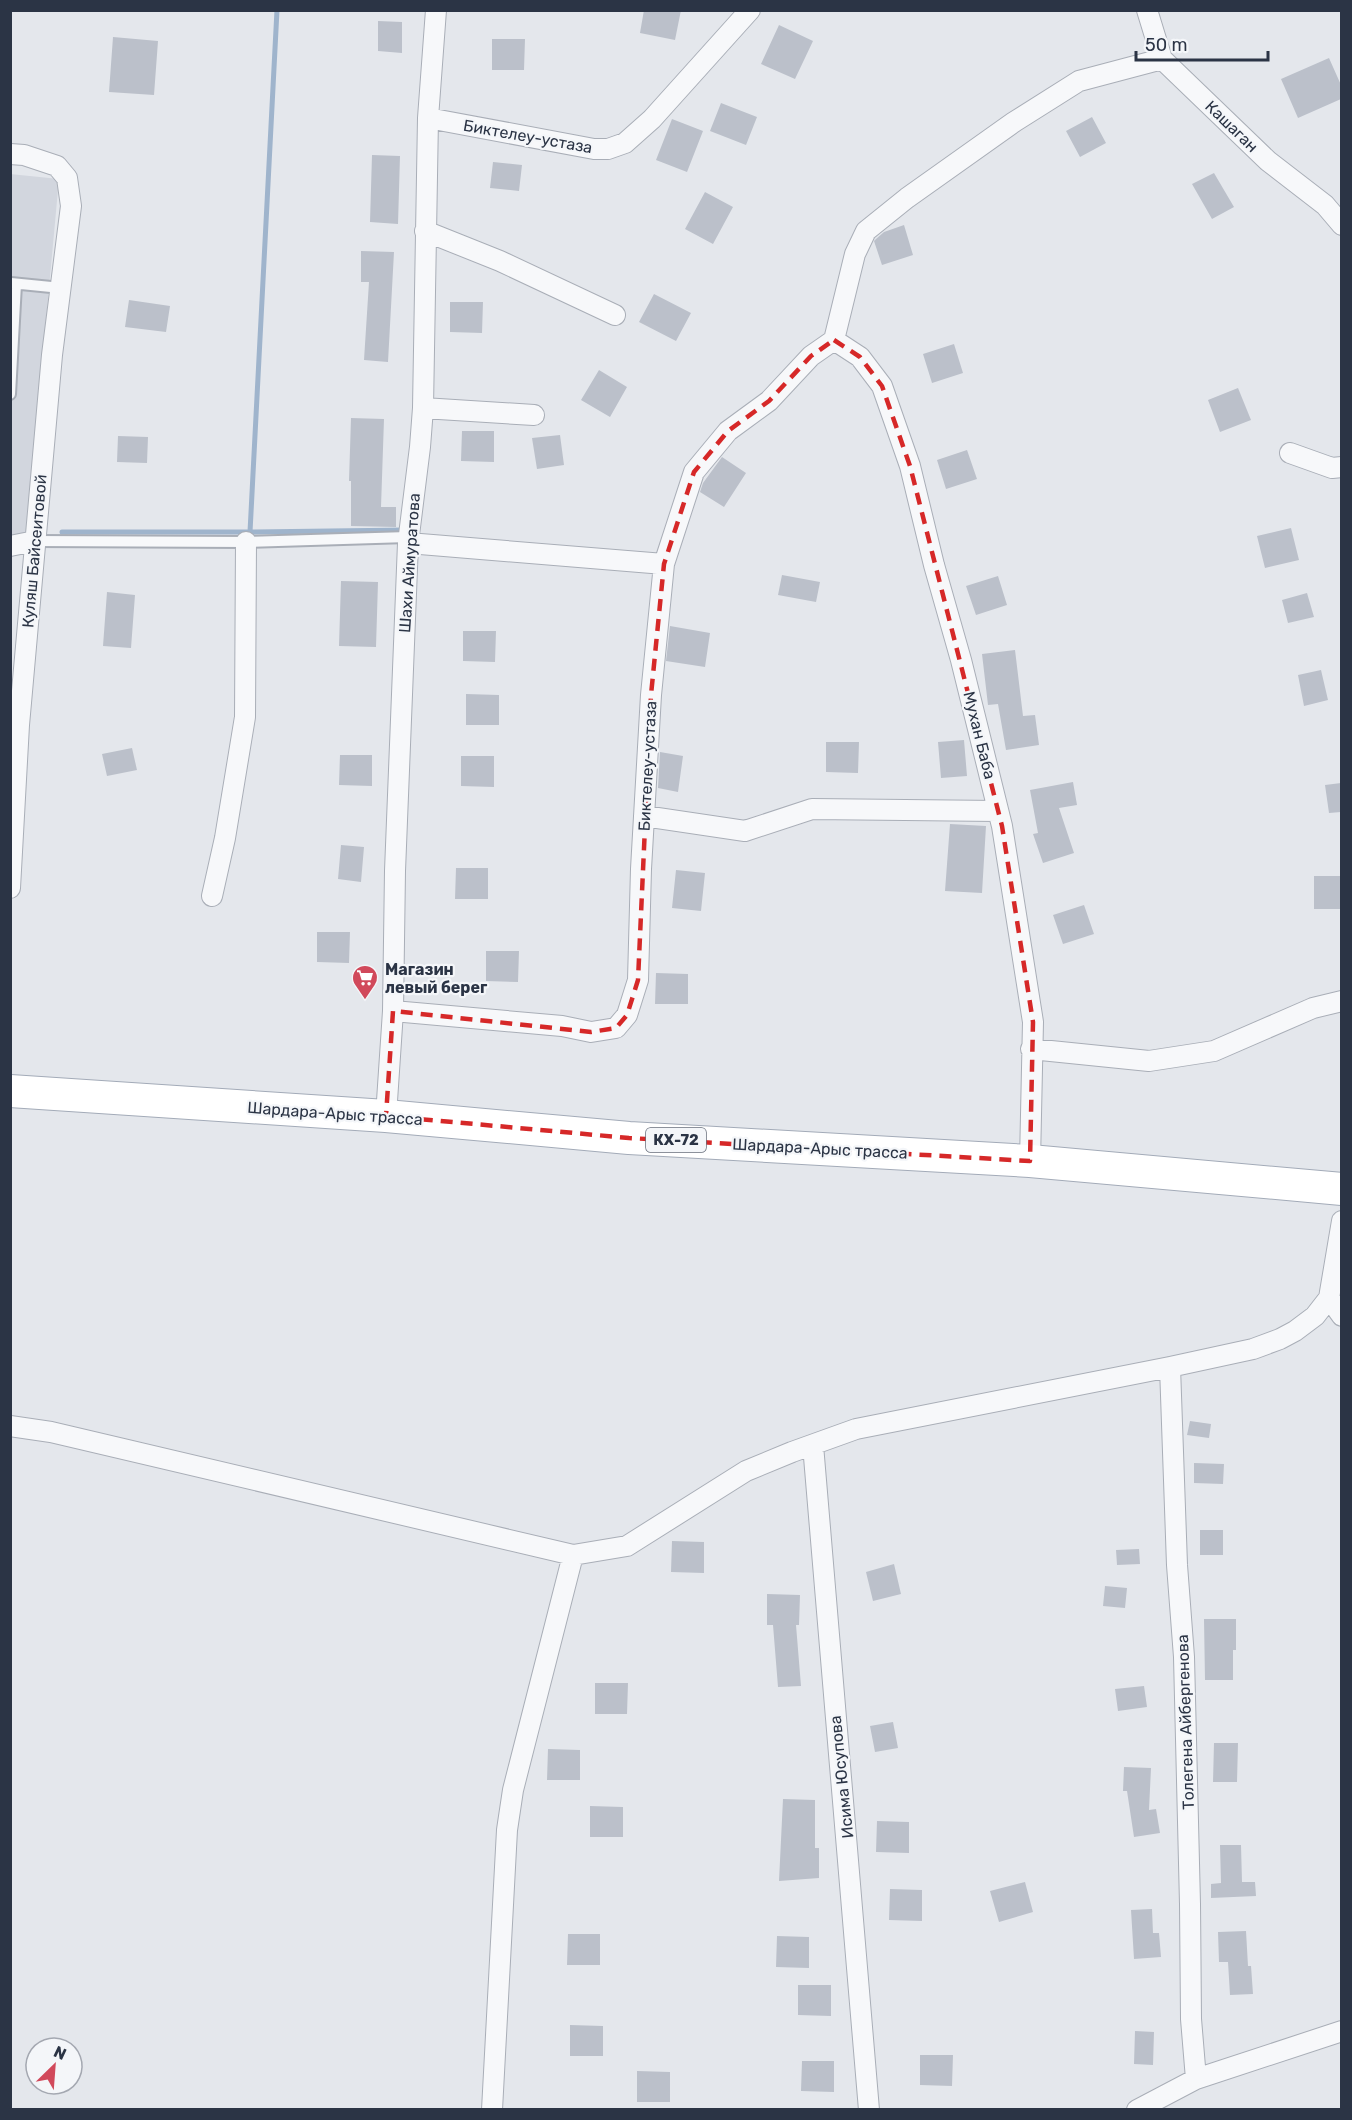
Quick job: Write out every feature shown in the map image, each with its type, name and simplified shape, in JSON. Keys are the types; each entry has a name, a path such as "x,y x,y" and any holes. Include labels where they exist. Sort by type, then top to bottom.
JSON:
{"main road":[{"name":"Шардара-Арыс трасса","path":"10,1090 386,1116 629,1138 1030,1161 1341,1189"}],"street":[{"name":"Шахи Аймуратова","path":"386,1116 393,1011 394,871 408,540 423,408 428,118 436,10"},
{"name":"Биктелеу-устаза","path":"428,118 594,149 618,146 625,143 652,120 750,10"},
{"name":"Кашаган","path":"1147,10 1162,59 1268,161 1325,205 1341,225"},
{"path":"834,340 855,254 866,231 907,198 1004,129 1079,81 1162,59"},
{"name":"Куляш Байсеитовой","path":"10,154 24,155 57,166 67,178 71,206 52,355 35,541 19,725 10,888"},
{"path":"425,231 500,261 615,315"},
{"name":"Биктелеу-устаза","path":"393,1011 562,1026 591,1032 616,1028 627,1015 638,980 651,695 664,564 694,472 728,431 769,401 811,356 834,340"},
{"name":"Мухан Баба","path":"834,340 860,357 882,386 910,466 1002,826 1033,1022 1030,1161"},
{"path":"423,408 534,416"},
{"path":"1290,453 1332,468 1341,467"},
{"path":"408,540 664,564"},
{"path":"10,546 35,541"},
{"path":"212,896 225,838 244,717 246,542"},
{"path":"644,816 745,831 812,809 998,811"},
{"path":"1031,1049 1149,1061 1214,1051 1313,1008 1341,1001"},
{"path":"10,1426 51,1432 573,1556 627,1546 746,1471 856,1429 1253,1349 1280,1339 1315,1316 1329,1298 1341,1221"},
{"path":"1329,1298 1341,1316"},
{"name":"Толегена Айбергенова","path":"1170,1366 1176,1542 1185,1668 1191,1904 1191,2019 1196,2079"},
{"name":"Исима Юсупова","path":"813,1445 833,1706 847,1832 869,2109"},
{"path":"492,2109 506,1841 513,1790 573,1556"},
{"path":"1137,2109 1196,2079 1341,2031"}],"lane":[{"path":"10,394 14,284 61,288"},
{"path":"35,541 408,540"}],"highlighted area":[{"path":"834,340 860,357 882,386 910,466 1002,826 1033,1022 1030,1161 629,1138 386,1116 393,1011 591,1032 616,1028 627,1015 638,980 651,695 664,564 694,472 728,431 769,401 811,356"}],"shaded area":[{"path":"10,174 59,179 26,538 10,538"}],"building":[{"path":"644,10 681,10 675,40 640,33"},
{"path":"378,21 402,22 402,53 378,51"},
{"path":"779,25 813,41 795,79 761,64"},
{"path":"113,37 158,41 154,95 109,92"},
{"path":"492,39 525,39 524,70 492,70"},
{"path":"1329,58 1341,85 1341,99 1298,118 1281,79"},
{"path":"721,103 757,117 746,145 710,131"},
{"path":"1092,117 1106,143 1080,157 1066,131"},
{"path":"672,119 703,131 687,172 656,160"},
{"path":"372,155 400,156 398,224 370,222"},
{"path":"493,162 522,165 519,191 490,188"},
{"path":"1214,173 1234,207 1212,219 1192,184"},
{"path":"705,192 733,207 713,244 685,229"},
{"path":"904,225 913,255 882,265 874,241 884,232"},
{"path":"361,251 394,252 388,362 364,360 369,282 361,282"},
{"path":"654,294 691,313 676,341 639,322"},
{"path":"129,300 170,306 166,332 125,327"},
{"path":"450,302 483,302 482,333 450,332"},
{"path":"954,344 963,373 932,383 923,354"},
{"path":"599,370 627,387 610,417 581,400"},
{"path":"1238,388 1251,420 1220,432 1208,400"},
{"path":"351,418 384,419 381,507 396,507 396,527 351,526 351,481 349,481"},
{"path":"462,431 494,431 494,462 461,461"},
{"path":"560,435 564,465 537,469 532,438"},
{"path":"118,436 148,437 147,463 117,462"},
{"path":"967,450 977,479 946,489 937,460"},
{"path":"722,457 746,473 724,507 700,492 703,483"},
{"path":"1291,528 1299,560 1265,568 1257,536"},
{"path":"782,575 820,582 816,602 778,595"},
{"path":"998,576 1007,605 976,615 966,586"},
{"path":"341,581 378,582 376,647 339,646"},
{"path":"107,592 135,595 131,648 103,646"},
{"path":"1307,593 1314,617 1288,623 1282,600"},
{"path":"670,626 710,633 705,667 666,661"},
{"path":"463,631 496,631 495,662 463,661"},
{"path":"1015,650 1023,716 1035,715 1039,745 1006,750 998,704 988,705 982,654"},
{"path":"1321,670 1328,700 1304,706 1298,675"},
{"path":"466,694 499,695 499,725 466,725"},
{"path":"964,740 967,776 941,778 938,742"},
{"path":"826,742 859,742 858,773 826,772"},
{"path":"132,748 137,770 107,776 102,754"},
{"path":"660,752 683,756 678,792 658,788"},
{"path":"340,755 372,755 372,786 339,785"},
{"path":"461,756 494,756 494,787 461,786"},
{"path":"1073,782 1077,805 1059,808 1074,853 1043,863 1033,834 1038,833 1030,790"},
{"path":"1341,783 1341,812 1329,813 1325,785"},
{"path":"950,824 986,826 982,893 945,891"},
{"path":"341,845 364,847 361,882 338,879"},
{"path":"456,868 488,868 488,899 455,899"},
{"path":"676,870 705,873 701,911 672,908"},
{"path":"1314,876 1341,876 1341,909 1314,909"},
{"path":"1084,905 1094,934 1063,944 1053,915"},
{"path":"317,932 350,932 349,963 317,962"},
{"path":"486,951 519,951 518,982 486,981"},
{"path":"656,973 688,974 688,1004 655,1004"},
{"path":"1190,1421 1211,1424 1209,1438 1187,1435"},
{"path":"1194,1463 1224,1464 1223,1484 1194,1483"},
{"path":"1200,1530 1223,1530 1223,1555 1200,1555"},
{"path":"672,1541 704,1542 704,1573 671,1572"},
{"path":"1139,1549 1140,1564 1117,1565 1116,1550"},
{"path":"894,1564 901,1594 873,1601 866,1572"},
{"path":"1105,1586 1127,1588 1125,1608 1103,1606"},
{"path":"767,1594 800,1595 799,1625 796,1625 801,1686 778,1687 773,1625 767,1625"},
{"path":"1204,1619 1236,1619 1233,1680 1205,1680"},
{"path":"595,1683 628,1683 627,1714 595,1714"},
{"path":"1144,1686 1147,1707 1118,1711 1115,1689"},
{"path":"893,1722 898,1748 875,1752 870,1726"},
{"path":"1214,1743 1238,1743 1237,1782 1213,1782"},
{"path":"548,1749 580,1750 580,1780 547,1780"},
{"path":"1124,1767 1151,1768 1149,1810 1156,1809 1160,1833 1134,1837 1127,1791 1123,1791"},
{"path":"783,1799 815,1800 815,1848 819,1848 819,1878 779,1881"},
{"path":"590,1806 623,1807 623,1837 590,1837"},
{"path":"877,1821 909,1822 909,1853 876,1852"},
{"path":"1220,1845 1241,1845 1242,1882 1255,1882 1256,1896 1211,1898 1211,1884 1221,1883"},
{"path":"1025,1882 1033,1912 999,1922 990,1891"},
{"path":"890,1889 922,1890 922,1921 889,1920"},
{"path":"1152,1909 1153,1933 1159,1933 1161,1957 1134,1959 1131,1910"},
{"path":"1246,1931 1248,1966 1251,1966 1253,1994 1230,1995 1228,1962 1219,1962 1218,1932"},
{"path":"568,1934 600,1934 600,1965 567,1965"},
{"path":"777,1936 809,1937 809,1968 776,1967"},
{"path":"798,1985 831,1985 831,2016 798,2015"},
{"path":"570,2025 603,2026 603,2056 570,2056"},
{"path":"1135,2031 1154,2032 1153,2065 1134,2064"},
{"path":"920,2055 953,2055 952,2086 920,2085"},
{"path":"802,2061 834,2061 834,2092 801,2091"},
{"path":"637,2071 670,2072 670,2102 637,2102"}],"waterway":[{"path":"62,532 250,532 277,10"},
{"path":"250,532 406,530"}],"place":[{"name":"Магазин левый берег","path":"365,1001"}]}
